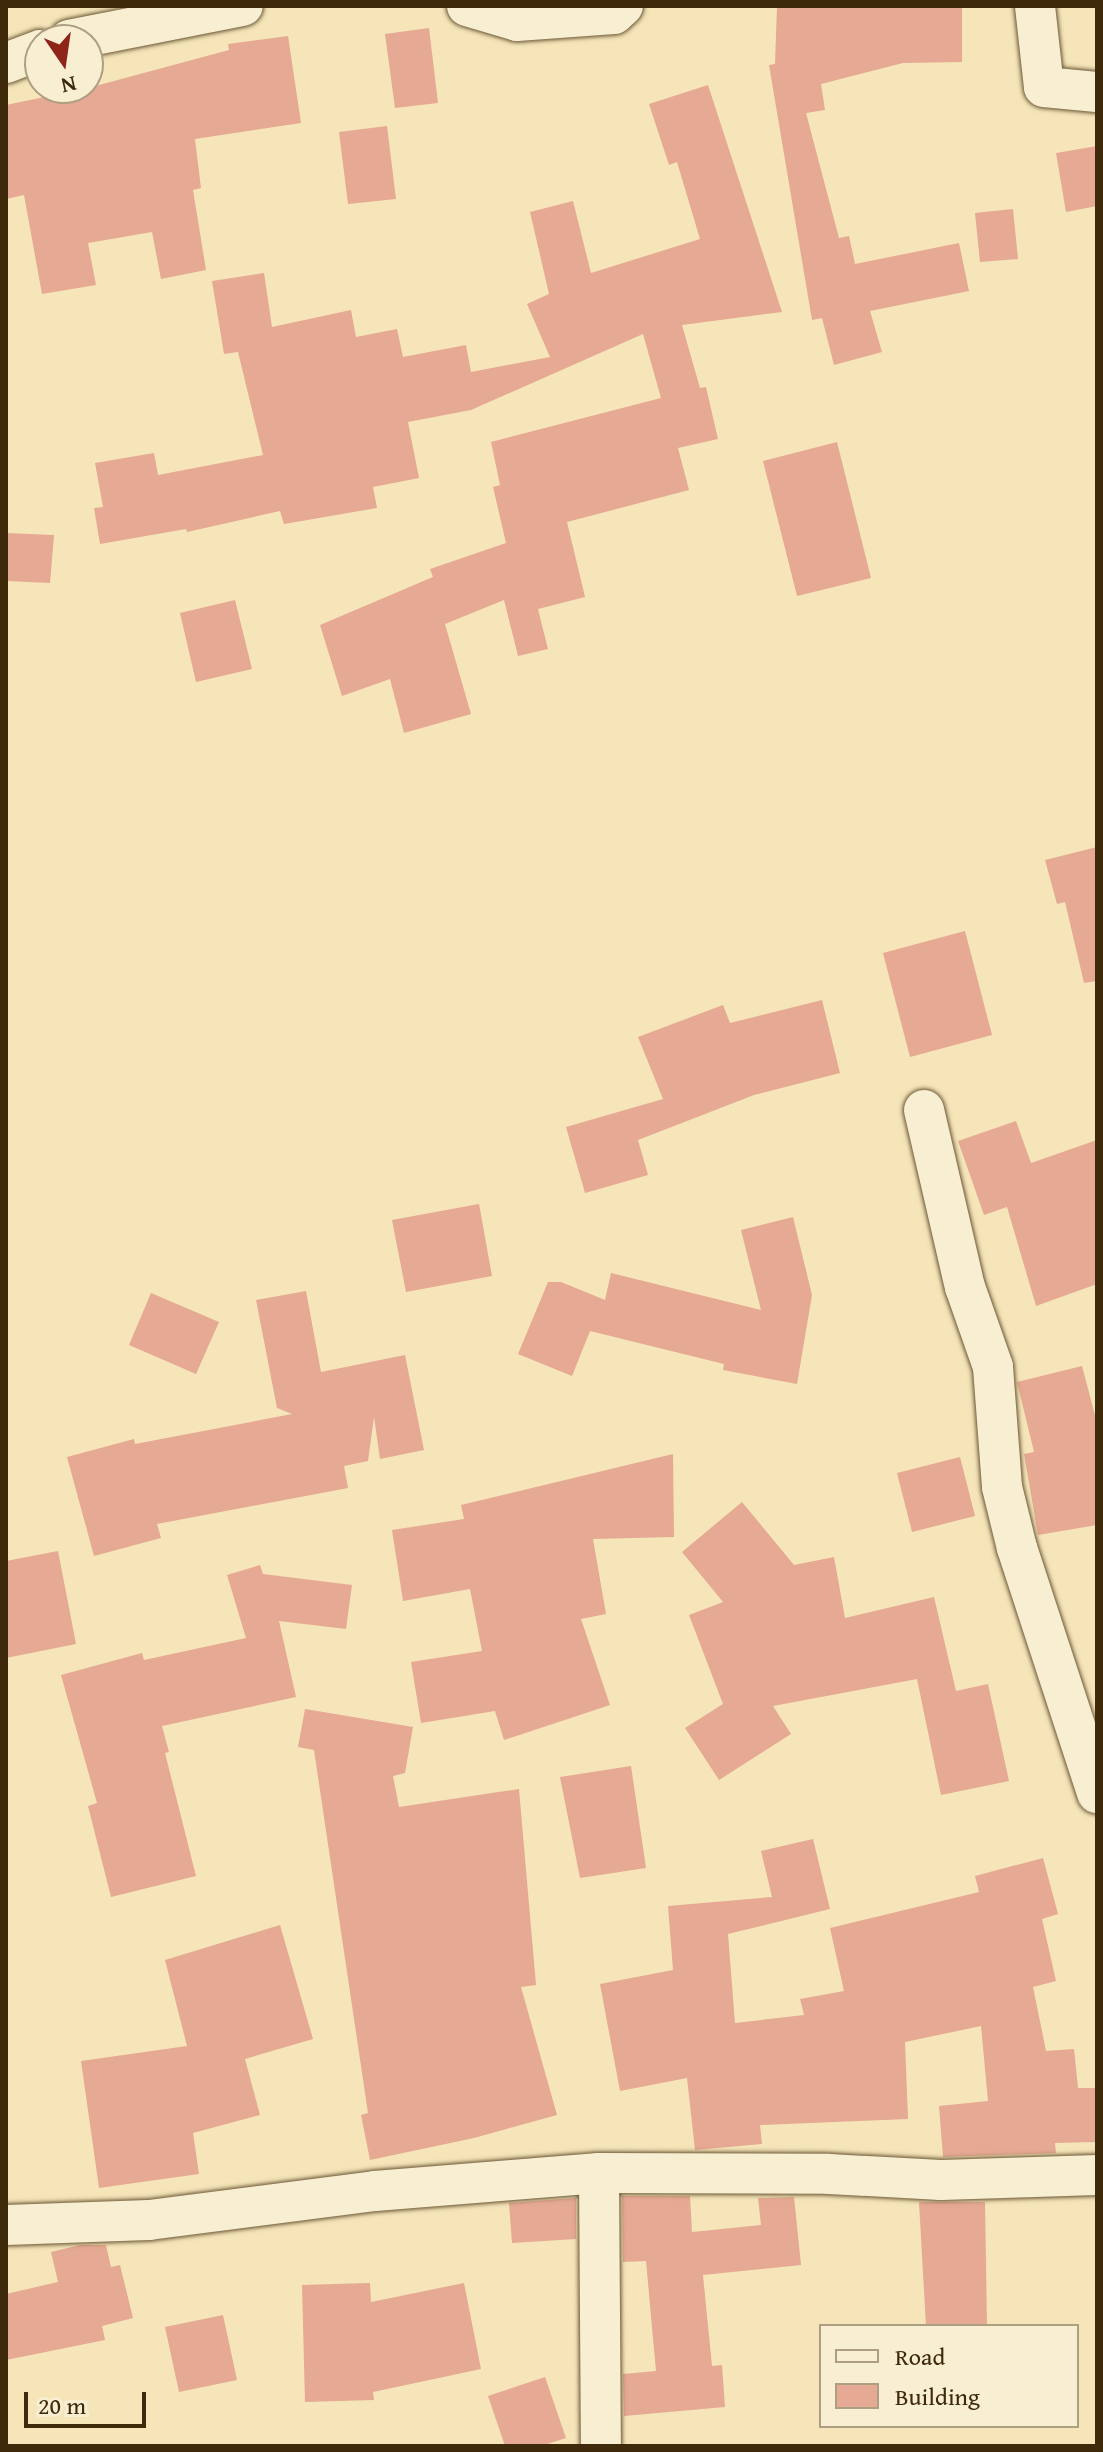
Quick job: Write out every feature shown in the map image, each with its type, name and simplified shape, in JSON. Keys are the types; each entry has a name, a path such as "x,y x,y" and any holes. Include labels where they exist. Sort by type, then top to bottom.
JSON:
{"street":[{"path":"104,33 243,6"},
{"path":"467,6 517,21 614,14 623,6"},
{"path":"1035,6 1044,87 1097,92"},
{"path":"924,1110 965,1287 993,1367 1002,1487 1017,1548 1097,1793"},
{"path":"6,2225 149,2220 375,2191 599,2173 829,2174 941,2180 1097,2175"},
{"path":"599,2173 601,2446"}],"building":[{"path":"777,6 962,6 962,62 903,63 821,84 825,110 806,113 839,238 849,236 855,264 959,243 969,291 870,311 882,352 834,365 822,318 812,320 769,65 775,64"},
{"path":"429,28 438,103 395,108 385,34"},
{"path":"288,36 301,123 195,139 201,188 193,190 206,270 161,279 152,232 88,243 96,285 42,294 24,195 6,199 6,105 24,101 24,104 104,104 104,84 229,50 228,44"},
{"path":"708,85 782,312 682,325 700,388 706,387 718,439 678,448 689,490 567,522 585,597 538,609 548,649 518,656 504,600 445,624 471,714 404,733 390,679 342,696 320,625 433,577 430,569 506,543 493,487 500,485 491,442 661,398 643,334 471,410 408,422 419,478 373,487 377,508 284,524 280,511 187,532 186,529 100,544 94,508 103,507 95,463 154,453 158,475 263,455 238,352 224,354 212,281 264,273 272,327 351,310 356,337 397,329 403,357 466,345 471,372 550,357 527,304 549,294 530,212 573,201 591,273 700,239 677,162 669,165 649,104"},
{"path":"387,126 396,199 348,204 339,132"},
{"path":"1097,146 1097,206 1066,212 1056,153"},
{"path":"1013,209 1018,259 980,262 975,213"},
{"path":"837,442 871,578 797,596 763,461"},
{"path":"6,533 54,535 50,583 6,581"},
{"path":"235,600 252,669 196,682 180,613"},
{"path":"1097,847 1097,981 1084,983 1065,902 1057,904 1045,860"},
{"path":"965,931 992,1035 910,1057 883,953"},
{"path":"822,1000 840,1073 754,1095 638,1140 648,1175 585,1193 566,1127 663,1099 638,1037 723,1005 730,1023"},
{"path":"1016,1121 1031,1163 1097,1140 1097,1284 1036,1306 1007,1207 984,1215 958,1141"},
{"path":"479,1204 492,1276 406,1292 392,1220"},
{"path":"793,1217 812,1295 797,1384 723,1370 724,1364 590,1331 572,1376 518,1354 548,1282 561,1282 605,1300 611,1273 761,1310 741,1230"},
{"path":"306,1291 321,1372 405,1355 424,1450 380,1459 374,1417 368,1461 344,1466 348,1488 157,1524 161,1538 94,1556 67,1457 134,1439 135,1444 292,1414 277,1408 256,1300"},
{"path":"151,1293 219,1322 196,1374 129,1345"},
{"path":"1082,1366 1097,1423 1097,1525 1038,1535 1024,1454 1034,1452 1017,1382"},
{"path":"673,1454 674,1537 593,1539 606,1614 581,1619 610,1705 504,1740 495,1711 421,1723 411,1662 482,1651 470,1589 403,1601 392,1530 464,1519 461,1505"},
{"path":"960,1457 975,1516 912,1532 897,1473"},
{"path":"742,1502 794,1565 834,1557 845,1618 934,1597 956,1691 988,1684 1009,1781 941,1795 917,1679 773,1706 791,1734 719,1780 685,1728 723,1704 689,1615 723,1602 682,1552"},
{"path":"58,1551 76,1644 6,1658 6,1561"},
{"path":"260,1565 263,1574 352,1585 346,1629 279,1621 296,1697 162,1726 169,1752 165,1753 196,1876 111,1897 88,1806 97,1803 61,1675 142,1653 144,1660 246,1638 227,1575"},
{"path":"305,1709 413,1727 405,1773 393,1776 399,1807 519,1789 536,1985 521,1987 557,2115 474,2138 370,2160 361,2115 368,2113 314,1750 298,1747"},
{"path":"631,1766 646,1868 580,1878 560,1777"},
{"path":"813,1839 830,1909 728,1934 735,2023 804,2015 800,1999 844,1991 830,1928 979,1892 975,1876 1043,1858 1058,1914 1042,1919 1056,1981 1033,1987 1046,2051 1074,2049 1078,2088 1097,2088 1097,2142 1055,2143 1056,2153 943,2157 939,2106 988,2101 981,2026 905,2042 908,2119 760,2125 762,2144 695,2150 687,2078 620,2091 600,1984 673,1970 668,1906 772,1897 761,1851"},
{"path":"280,1925 313,2039 245,2059 260,2115 193,2133 199,2174 99,2188 81,2061 187,2046 165,1960"},
{"path":"622,2196 690,2196 692,2232 761,2225 758,2198 794,2197 801,2265 703,2275 712,2366 722,2365 725,2407 624,2416 623,2374 656,2371 646,2261 623,2262"},
{"path":"576,2198 576,2239 512,2243 509,2203"},
{"path":"919,2202 985,2202 987,2324 926,2324"},
{"path":"80,2245 106,2245 111,2267 120,2265 133,2318 102,2326 105,2340 6,2360 6,2294 58,2282 51,2252"},
{"path":"370,2283 371,2302 464,2283 481,2369 373,2392 374,2400 305,2402 302,2285"},
{"path":"223,2315 237,2380 179,2392 165,2327"},
{"path":"545,2377 566,2438 541,2446 505,2446 488,2396"}]}
